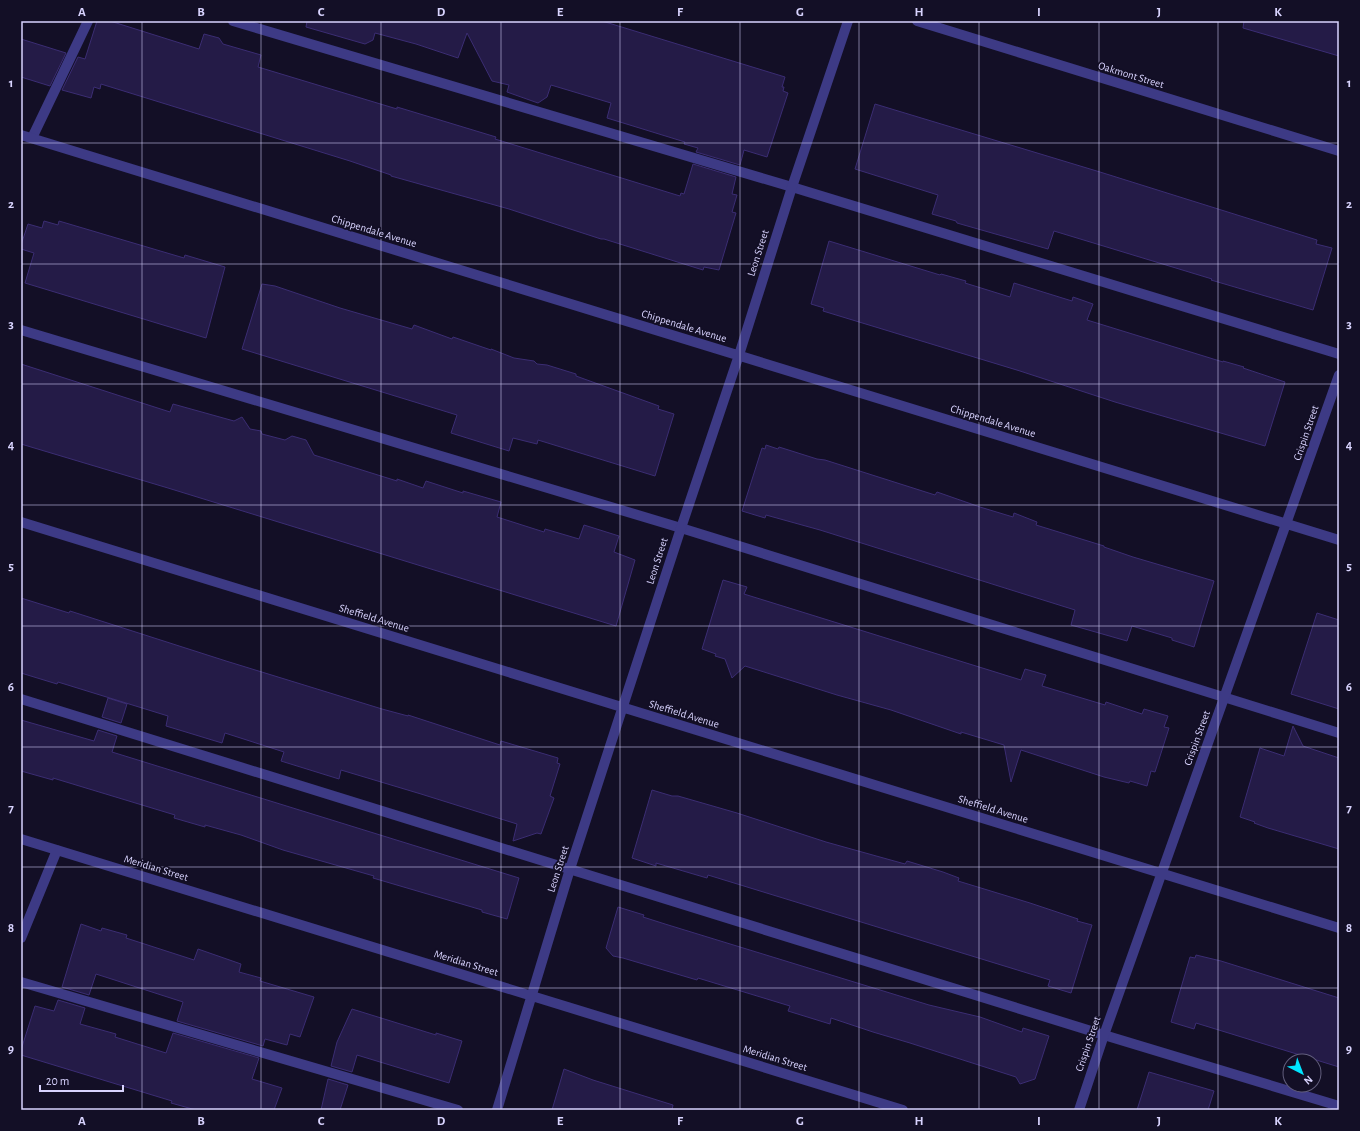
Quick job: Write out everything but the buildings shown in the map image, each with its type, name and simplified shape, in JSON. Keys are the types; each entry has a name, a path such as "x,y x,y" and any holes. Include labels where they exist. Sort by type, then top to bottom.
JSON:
{"street":[{"path":"32,138 88,21"},
{"path":"233,21 792,187 1339,354"},
{"name":"Leon Street","path":"497,1110 570,869 739,355 792,187 848,21"},
{"name":"Oakmont Street","path":"917,21 1339,151"},
{"name":"Chippendale Avenue","path":"21,134 1339,540"},
{"path":"21,330 681,528 1339,733"},
{"name":"Crispin Street","path":"1079,1110 1161,873 1339,375"},
{"name":"Sheffield Avenue","path":"21,522 1339,928"},
{"path":"21,699 1104,1035 1339,1106"},
{"name":"Meridian Street","path":"21,839 903,1110"},
{"path":"21,938 57,850"},
{"path":"21,982 458,1110"}]}
